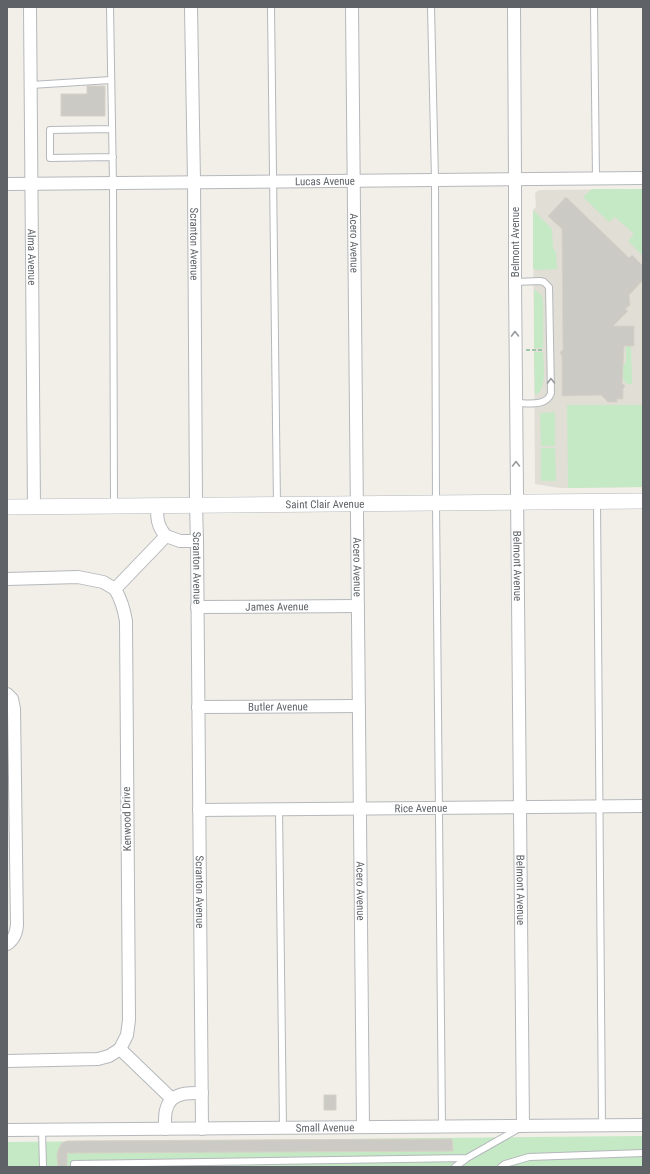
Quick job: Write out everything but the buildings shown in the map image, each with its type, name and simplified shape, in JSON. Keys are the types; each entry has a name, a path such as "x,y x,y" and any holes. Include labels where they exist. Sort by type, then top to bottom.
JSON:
{"street":[{"name":"Alma Avenue","path":"30,7 34,507"},
{"name":"Scranton Avenue","path":"191,7 194,182 202,1129"},
{"name":"Acero Avenue","path":"352,7 355,181 363,1127"},
{"name":"Belmont Avenue","path":"514,7 514,282 523,1126"},
{"name":"Lucas Avenue","path":"7,184 643,178"},
{"name":"Saint Clair Avenue","path":"7,507 643,501"},
{"path":"156,506 157,523 166,536 180,541 197,541"},
{"path":"7,578 78,577 103,582 115,589 166,536"},
{"name":"Kenwood Drive","path":"115,589 121,598 126,629 129,1020 127,1035 120,1049"},
{"name":"James Avenue","path":"197,607 358,606"},
{"path":"7,694 12,699 14,709 17,925 12,941 7,944"},
{"name":"Butler Avenue","path":"198,707 359,706"},
{"name":"Rice Avenue","path":"199,810 643,806"},
{"path":"7,1061 98,1059 110,1056 120,1049 172,1099"},
{"path":"165,1129 166,1110 168,1103 172,1099 177,1095 202,1093"},
{"name":"Small Avenue","path":"7,1130 643,1125"}],"lane":[{"path":"110,7 113,157 114,506"},
{"path":"272,7 277,505"},
{"path":"432,7 435,180 436,503 442,1126"},
{"path":"594,7 596,178"},
{"path":"31,85 112,80"},
{"path":"112,129 50,130 50,158 113,157"},
{"path":"514,282 540,281 544,282 549,287 551,393 548,399 543,402 516,403"},
{"path":"598,502 602,1125"},
{"path":"279,809 283,1128"},
{"path":"455,1167 466,1158 523,1126"},
{"path":"42,1130 43,1167"},
{"path":"501,1167 505,1164 529,1157 643,1153"},
{"path":"74,1167 74,1164 223,1164 466,1158"},
{"path":"382,1159 383,1167"}],"path":[{"path":"515,350 550,350"}],"shaded area":[{"path":"643,189 643,487 560,488 535,484 533,210 536,207 535,193 539,190"}],"green space":[{"path":"592,189 643,189 643,256 628,241 634,234 615,217 609,222 583,197"},
{"path":"533,210 552,229 553,248 556,252 557,269 536,270 533,268"},
{"path":"534,289 543,299 543,348 534,348"},
{"path":"626,346 631,346 632,384 627,384 623,379 623,366 626,362"},
{"path":"534,352 543,352 544,370 542,388 535,395"},
{"path":"567,405 643,405 643,487 568,488"},
{"path":"555,412 555,446 541,446 540,413"},
{"path":"541,448 555,448 556,481 541,481"},
{"path":"643,1136 643,1167 7,1167 7,1142"}]}
